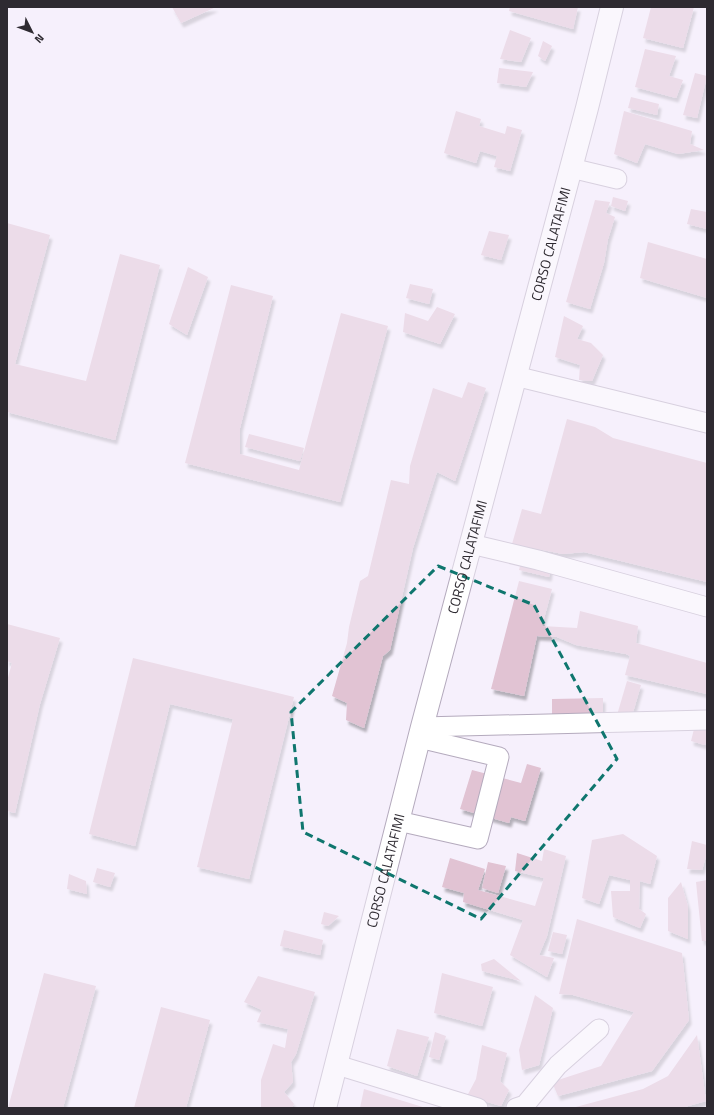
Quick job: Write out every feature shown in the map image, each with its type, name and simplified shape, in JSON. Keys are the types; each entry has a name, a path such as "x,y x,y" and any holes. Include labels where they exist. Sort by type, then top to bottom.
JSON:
{"main road":[{"name":"CORSO CALATAFIMI","path":"325,1108 470,544 571,168 612,7"}],"street":[{"path":"571,168 617,179"},
{"path":"515,376 707,423"},
{"path":"470,544 538,560 707,607"},
{"path":"421,732 707,720"},
{"path":"398,821 478,839 499,757 421,732"},
{"path":"516,1108 525,1105 558,1064 600,1029"},
{"path":"337,1065 478,1108"}],"highlighted area":[{"path":"438,566 534,605 617,759 481,919 303,832 291,712"}],"building":[{"path":"172,7 216,7 181,23"},
{"path":"510,7 578,7 573,29 509,11"},
{"path":"651,7 694,7 683,48 643,38"},
{"path":"510,30 531,38 521,62 500,59"},
{"path":"543,41 552,46 545,61 538,56"},
{"path":"645,49 676,56 669,76 683,80 676,98 635,87"},
{"path":"499,68 533,72 526,87 497,83"},
{"path":"695,73 707,76 697,118 683,115"},
{"path":"631,97 659,104 657,115 628,108"},
{"path":"456,111 481,119 479,126 505,134 507,126 522,130 510,171 494,167 497,156 480,151 476,163 444,153"},
{"path":"624,111 692,131 690,144 704,150 678,154 645,144 637,163 614,154"},
{"path":"613,197 628,201 625,211 611,206"},
{"path":"595,200 610,202 606,213 615,217 608,239 604,263 590,309 566,302"},
{"path":"691,209 707,212 707,229 687,224"},
{"path":"7,223 50,235 15,364 86,381 120,254 160,265 115,440 7,412"},
{"path":"489,231 509,235 501,260 481,255"},
{"path":"648,242 707,259 707,298 640,278"},
{"path":"188,267 208,277 187,335 169,324"},
{"path":"410,284 433,289 429,304 406,298"},
{"path":"231,285 273,296 240,428 240,454 299,470 341,313 388,326 340,502 185,463"},
{"path":"437,307 455,314 440,344 403,332 405,313 428,321"},
{"path":"564,316 583,326 577,339 591,343 603,355 592,381 579,380 580,365 555,357"},
{"path":"468,382 486,388 455,481 437,472 413,548 390,650 383,656 364,728 346,720 347,703 332,696 347,643 349,627 360,581 368,576 391,480 409,484 410,466 433,388 462,398"},
{"path":"567,419 595,427 613,438 707,463 707,582 584,552 563,554 512,544 522,509 541,514"},
{"path":"249,434 304,448 300,461 245,447"},
{"path":"522,558 551,566 549,577 519,570"},
{"path":"519,581 552,589 542,626 577,628 580,611 638,626 636,643 707,663 707,694 625,675 630,656 626,654 576,645 557,637 537,636 524,696 491,689"},
{"path":"7,624 60,638 40,704 15,813 7,811 7,681 12,663 7,661"},
{"path":"133,658 294,697 249,879 197,867 233,719 170,704 135,846 89,834"},
{"path":"627,681 641,685 631,719 617,715"},
{"path":"603,698 603,715 552,716 552,699"},
{"path":"695,725 707,728 707,739 705,745 691,741"},
{"path":"527,764 541,768 525,821 511,817 509,823 460,809 472,770 521,783"},
{"path":"623,834 657,856 650,884 640,881 639,909 646,914 640,928 613,917 611,891 630,891 630,880 609,875 599,904 582,898 592,840"},
{"path":"692,841 707,845 707,853 702,870 687,869"},
{"path":"544,849 566,856 547,936 539,955 554,958 547,977 510,955 523,920 463,902 464,893 442,887 450,858 485,869 478,890 535,906 544,878 515,871 517,853 542,861"},
{"path":"488,862 506,866 498,893 482,888"},
{"path":"97,868 115,873 110,887 93,882"},
{"path":"69,874 86,881 87,894 67,889"},
{"path":"707,880 707,941 702,941 696,882"},
{"path":"681,882 688,907 688,939 668,931 668,898"},
{"path":"324,912 339,916 328,926 321,924"},
{"path":"577,919 682,953 689,1020 652,1071 558,1096 552,1082 601,1066 634,1012 573,995 559,994"},
{"path":"284,930 323,940 320,955 280,946"},
{"path":"553,932 567,935 562,954 548,951"},
{"path":"494,959 521,981 482,971 481,964"},
{"path":"44,973 96,986 63,1108 8,1108"},
{"path":"442,973 493,987 482,1026 434,1013"},
{"path":"258,976 315,992 296,1054 291,1062 293,1082 284,1092 294,1104 292,1108 261,1108 261,1080 273,1044 285,1048 288,1029 257,1022 262,1010 244,1002"},
{"path":"535,995 553,1008 539,1065 522,1070 519,1050"},
{"path":"161,1007 210,1020 186,1108 134,1108"},
{"path":"397,1029 429,1037 417,1076 387,1066"},
{"path":"435,1032 446,1036 439,1060 429,1057"},
{"path":"697,1035 706,1101 681,1108 572,1108 643,1089 668,1076"},
{"path":"482,1045 507,1053 500,1081 509,1090 501,1106 467,1096 476,1079"},
{"path":"364,1089 426,1108 360,1108"}]}
